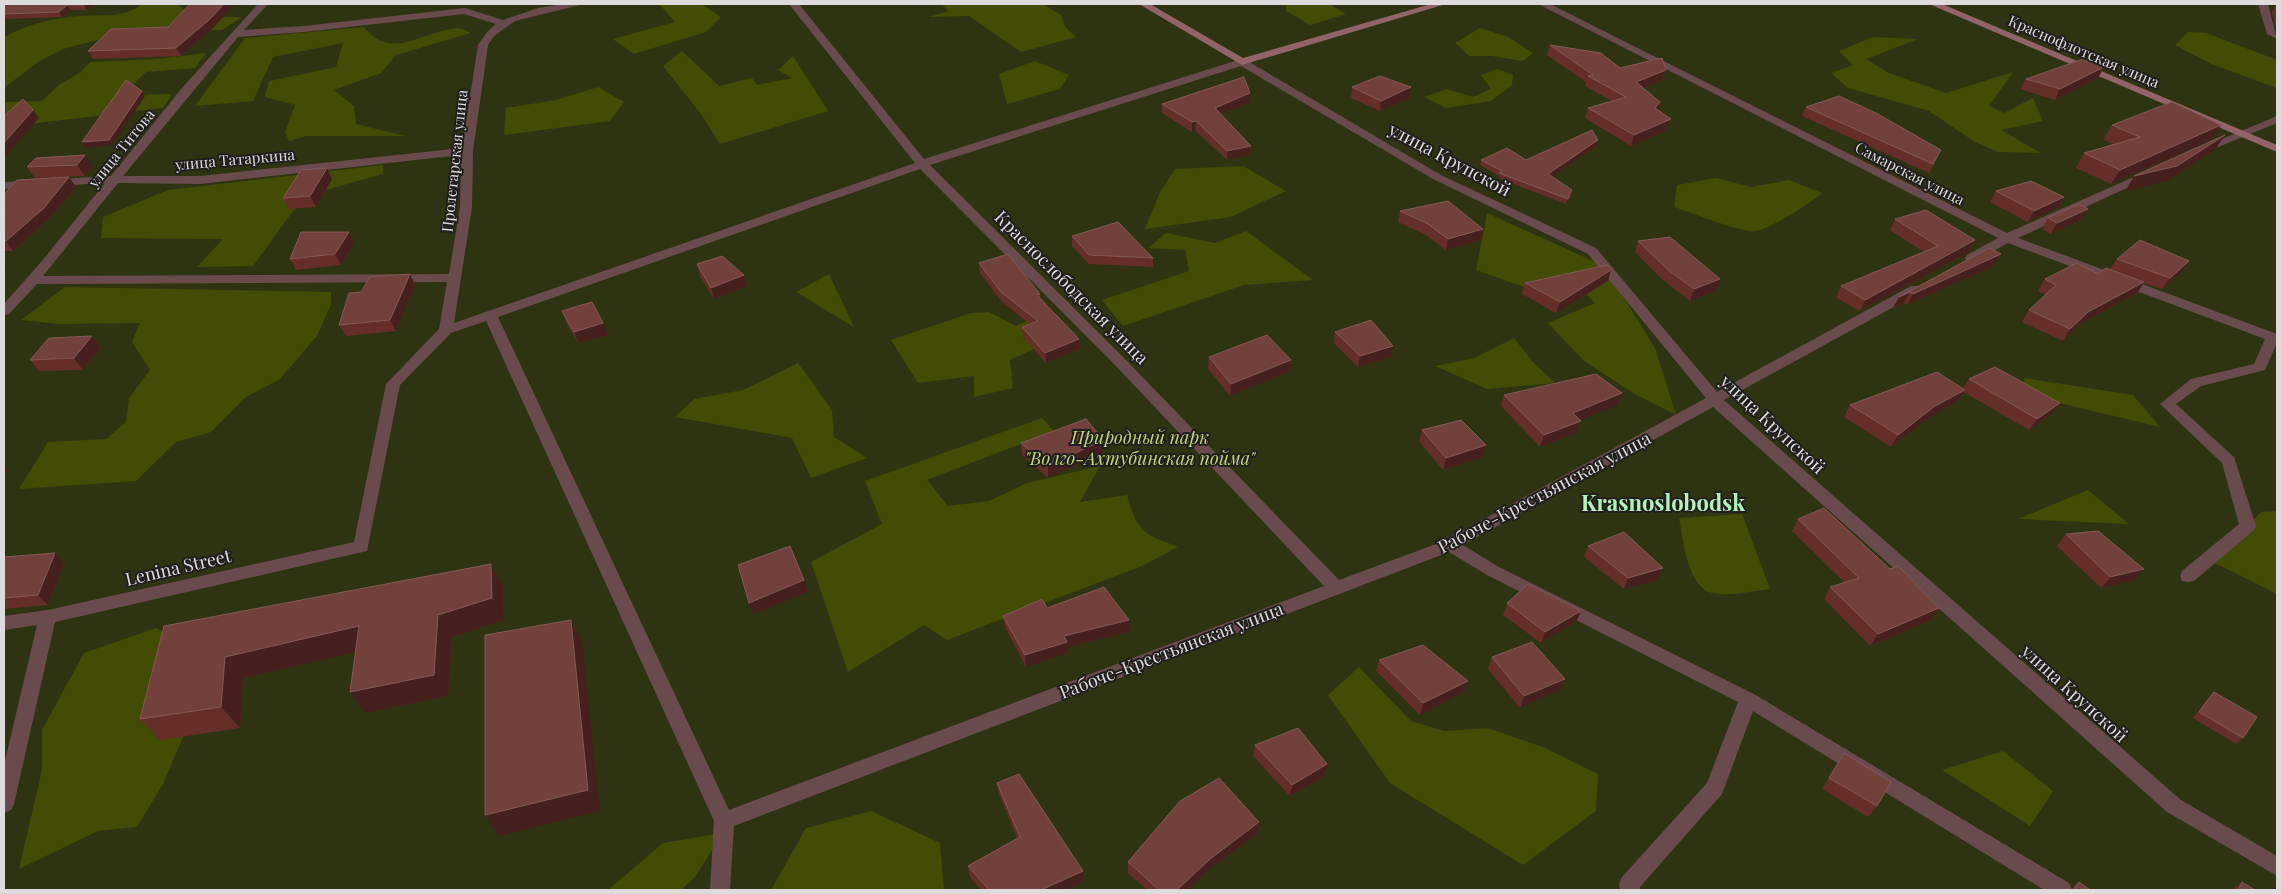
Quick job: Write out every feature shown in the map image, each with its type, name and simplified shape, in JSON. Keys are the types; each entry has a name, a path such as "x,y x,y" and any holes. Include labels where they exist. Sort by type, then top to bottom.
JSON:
{"street":[{"name":"улица Титова","path":"4,311 35,280 234,34 263,4"},
{"name":"Пролетарская улица","path":"446,330 466,207 467,151 483,45 488,33 503,23 521,15 579,4"},
{"name":"Краснослободская улица","path":"794,4 922,164 1120,362 1336,587"},
{"name":"улица Крупской","path":"1144,4 1437,177 1592,251 1715,400 2174,806 2277,867"},
{"path":"446,330 922,164 1242,62 1441,4"},
{"name":"Самарская улица","path":"1543,4 2007,238 2275,338"},
{"name":"Краснофлотская улица","path":"1934,4 2277,149"},
{"path":"2263,4 2272,34 2277,36"},
{"path":"234,34 304,29 465,11 503,23"},
{"path":"2186,157 2277,119"},
{"name":"улица Татаркина","path":"4,185 115,179 200,180 467,151"},
{"path":"1955,267 2007,238 2159,169"},
{"path":"35,280 455,278"},
{"name":"Рабоче-Крестьянская улица","path":"724,821 1450,545 1930,281"},
{"path":"490,314 724,821 719,889"},
{"name":"Lenina Street","path":"4,624 48,617 361,547 393,384 446,330"},
{"path":"2188,576 2248,526 2229,461 2168,404 2196,382 2260,368 2275,338"},
{"path":"1450,545 1494,571 1748,699 2062,890"},
{"path":"4,804 48,617"},
{"path":"1630,890 1629,884 1715,788 1748,699"}],"green space":[{"name":"Природный парк \"Волго-Ахтубинская пойма\"","path":"4,4 2277,4 2277,890 4,890"},
{"path":"143,4 178,4 190,17 242,17 222,30 128,32 63,49 38,62 4,88 4,37 21,29 50,20 119,14 135,9"},
{"path":"659,4 701,4 721,17 706,32 634,54 613,39 675,22"},
{"path":"941,4 1043,4 1061,15 1065,27 1076,37 1021,52 969,16 928,17 949,11"},
{"path":"1286,4 1329,4 1346,14 1310,25 1286,11"},
{"path":"364,27 374,37 385,42 396,43 408,42 444,30 457,28 471,33 396,55 381,73 334,90 354,106 356,124 406,136 306,136 289,141 285,132 295,105 265,97 269,81 336,67 343,43 273,57 253,101 195,106 245,38"},
{"path":"1480,28 1508,37 1533,53 1523,61 1492,56 1469,56 1455,43"},
{"path":"2188,32 2206,33 2277,60 2277,88 2211,64 2175,45"},
{"path":"1873,37 1918,39 1866,59 1889,73 1946,93 2013,72 1989,106 2004,113 2033,98 2043,121 2001,130 2041,153 1998,152 1975,142 1929,111 1848,88 1831,73 1853,65 1839,51"},
{"path":"682,51 719,86 752,78 757,85 792,78 778,70 793,56 828,111 720,144 701,114 663,66"},
{"path":"206,53 195,68 146,72 122,95 172,94 163,108 4,127 4,102 42,101 59,85 81,72 90,62 157,59"},
{"path":"1035,61 1069,75 1060,89 1007,104 999,74"},
{"path":"1497,69 1513,75 1512,85 1491,101 1446,108 1424,97 1447,89 1473,97 1491,89 1481,75"},
{"path":"598,87 624,102 610,121 504,135 506,108 556,100"},
{"path":"383,165 383,174 304,196 253,266 197,267 223,239 101,238 103,217 168,190"},
{"path":"1243,166 1286,191 1231,217 1145,229 1160,192 1175,169"},
{"path":"1716,178 1751,187 1789,180 1822,193 1780,221 1755,231 1727,226 1674,207 1677,185"},
{"path":"1487,213 1604,266 1655,348 1676,415 1635,394 1584,361 1548,323 1595,303 1573,280 1527,288 1476,270"},
{"path":"1246,231 1313,280 1244,285 1123,326 1102,300 1189,271 1185,250 1148,248 1166,233 1215,243"},
{"path":"829,274 854,327 796,292"},
{"path":"65,287 331,292 331,304 317,336 280,379 246,397 211,432 176,442 136,481 19,489 48,442 106,439 126,422 129,398 150,370 132,342 140,323 60,324 21,320"},
{"path":"989,312 1016,326 1043,314 1038,347 1010,360 1013,388 974,397 974,376 918,383 891,340 971,313"},
{"path":"1514,338 1533,362 1555,383 1487,389 1435,366 1474,358"},
{"path":"798,363 832,410 834,437 867,458 811,478 792,438 675,417 694,399 743,390"},
{"path":"2024,378 2133,395 2160,427 2026,395"},
{"path":"1042,418 1054,431 927,480 948,506 989,501 1027,483 1100,466 1080,502 1127,495 1138,524 1143,530 1156,538 1178,547 1142,566 947,640 924,625 848,672 811,562 882,524 865,481"},
{"path":"2088,490 2129,524 2018,519"},
{"path":"2277,511 2277,594 2213,562 2261,512"},
{"path":"1742,514 1770,589 1733,594 1712,593 1704,589 1697,582 1692,572 1679,518"},
{"path":"156,628 177,639 183,737 163,784 137,827 98,831 19,869 42,770 42,730 84,653"},
{"path":"1359,667 1411,721 1444,731 1488,728 1543,747 1598,774 1596,811 1523,865 1390,783 1328,695"},
{"path":"2003,751 2053,791 2030,826 1942,770"},
{"path":"871,811 940,843 944,890 771,890 806,828"},
{"path":"723,833 695,877 681,890 608,890 663,843"}],"building":[{"path":"4,4 85,4 67,5 59,12 4,14"},
{"path":"190,4 224,4 209,20 176,48 88,51 111,29 168,27"},
{"path":"1550,45 1601,53 1620,68 1662,58 1666,70 1636,82 1660,102 1655,108 1671,119 1634,135 1588,108 1626,97 1588,76 1593,75"},
{"path":"2083,59 2104,67 2060,89 2026,79"},
{"path":"1380,76 1411,87 1381,101 1352,87"},
{"path":"1244,77 1250,93 1215,108 1251,146 1227,151 1196,121 1192,122 1162,104"},
{"path":"126,80 142,91 109,140 82,142"},
{"path":"1839,96 1876,113 1941,150 1933,164 1806,107"},
{"path":"23,99 33,110 4,143 4,116"},
{"path":"2172,102 2221,125 2120,170 2084,153 2140,137 2112,125"},
{"path":"1592,130 1598,140 1548,174 1572,190 1568,199 1499,173 1502,171 1481,160 1507,148 1526,160"},
{"path":"2225,135 2177,166 2134,176"},
{"path":"85,155 77,165 27,167 36,158"},
{"path":"327,168 310,196 283,198 301,170"},
{"path":"69,177 44,208 4,241 4,213 6,211 4,211 4,194 17,180"},
{"path":"2031,181 2064,197 2034,211 1996,191"},
{"path":"1448,201 1483,229 1448,239 1428,224 1400,211"},
{"path":"2079,204 2088,209 2057,223 2048,218"},
{"path":"1926,210 1975,240 1865,300 1841,286 1938,246 1895,219"},
{"path":"1118,222 1153,258 1089,255 1072,236"},
{"path":"301,232 349,232 335,254 290,259"},
{"path":"1670,237 1720,279 1694,289 1667,269 1638,241"},
{"path":"2140,240 2189,261 2170,278 2117,259"},
{"path":"1989,248 2001,254 1913,294 1910,292 1899,297"},
{"path":"1008,254 1040,294 1037,295 1079,339 1045,353 1022,327 1038,321 1001,292 979,263"},
{"path":"722,256 744,275 711,288 697,264"},
{"path":"2077,263 2098,274 2106,268 2144,282 2088,312 2070,329 2029,310 2056,285 2045,279"},
{"path":"1607,265 1611,270 1560,302 1525,283"},
{"path":"410,274 390,320 339,325 349,293 361,292 370,277"},
{"path":"592,302 603,323 574,332 562,311"},
{"path":"1371,320 1393,346 1360,356 1335,332"},
{"path":"1267,335 1291,360 1231,384 1209,357"},
{"path":"92,336 74,358 30,360 49,338"},
{"path":"1995,367 2060,403 2037,419 1969,379"},
{"path":"1937,372 1965,390 1935,406 1898,435 1850,405"},
{"path":"1596,374 1622,393 1573,413 1581,421 1544,435 1504,395"},
{"path":"1086,419 1103,440 1048,466 1021,443"},
{"path":"1461,420 1486,445 1446,458 1422,430"},
{"path":"1824,508 1890,569 1898,566 1939,608 1878,634 1830,587 1859,578 1798,519"},
{"path":"2098,531 2144,569 2110,577 2066,534"},
{"path":"1624,532 1663,568 1628,578 1588,546"},
{"path":"790,546 804,580 749,603 738,565"},
{"path":"55,553 38,595 4,598 4,557"},
{"path":"491,564 492,598 438,615 434,675 350,692 359,626 225,657 221,707 140,719 164,626"},
{"path":"1528,584 1581,611 1545,632 1507,603"},
{"path":"1104,587 1129,620 1064,636 1067,642 1025,655 1003,616 1042,599 1047,608"},
{"path":"571,620 588,790 485,815 485,635"},
{"path":"1532,642 1565,679 1524,696 1492,657"},
{"path":"1423,645 1468,681 1423,703 1379,660"},
{"path":"2214,692 2257,717 2243,738 2199,712"},
{"path":"1298,728 1327,764 1292,785 1255,745"},
{"path":"1844,753 1891,782 1877,806 1829,778"},
{"path":"1019,774 1083,871 1041,890 989,890 968,866 1020,837 997,783"},
{"path":"1219,778 1259,822 1210,859 1177,890 1159,890 1128,862 1180,801"},
{"path":"2079,882 2090,890 2073,890"},
{"path":"2242,882 2255,890 2238,890"}],"district":[{"name":"Krasnoslobodsk","path":"1663,502"}]}
